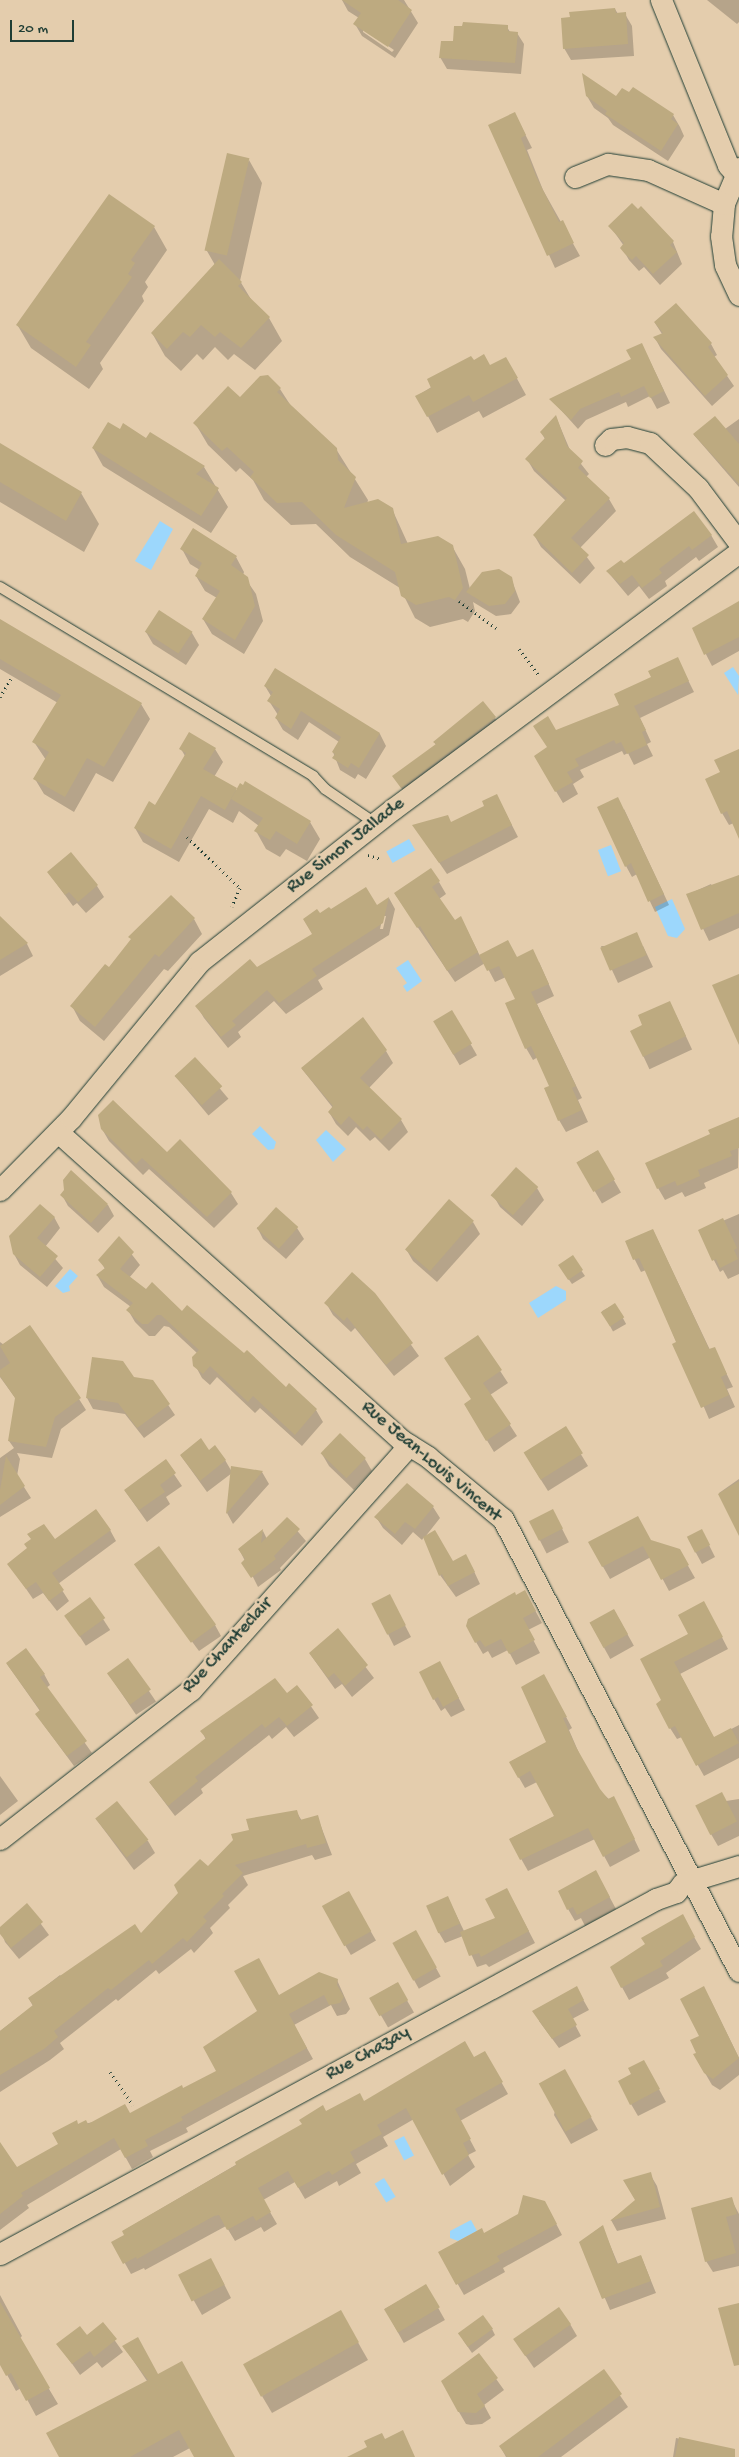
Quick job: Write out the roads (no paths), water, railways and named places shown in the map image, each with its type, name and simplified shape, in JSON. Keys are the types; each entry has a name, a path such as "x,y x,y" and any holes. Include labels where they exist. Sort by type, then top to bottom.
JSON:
{"street":[{"path":"661,0 728,165 737,171 724,204 720,236 725,265 739,295"},
{"path":"575,177 608,164 648,170 724,204"},
{"path":"604,445 611,439 627,436 650,443 698,488 739,543"},
{"name":"Rue Simon Jallade","path":"0,1190 58,1132 199,962 375,823 739,552"},
{"name":"Rue Jean-Louis Vincent","path":"58,1132 409,1445 428,1457 503,1519 739,1971"},
{"name":"Rue Chanteclair","path":"0,1839 191,1690 409,1445"},
{"name":"Rue Chazay","path":"0,2254 656,1899 676,1892 691,1879 739,1866"}],"lane":[{"path":"0,587 313,776 325,789 375,823"}],"water":[{"path":"160,521 173,529 151,570 135,561"},
{"path":"733,667 739,676 738,695 724,673"},
{"path":"409,839 415,850 393,863 386,852"},
{"path":"611,845 621,871 608,876 598,850"},
{"path":"672,899 685,929 677,938 668,936 655,907"},
{"path":"408,960 422,981 407,992 403,986 407,983 396,968"},
{"path":"260,1126 276,1142 274,1149 268,1150 252,1134"},
{"path":"326,1130 346,1149 333,1162 316,1140"},
{"path":"70,1269 78,1276 69,1286 70,1291 63,1293 55,1286"},
{"path":"556,1286 566,1291 566,1300 538,1318 529,1303"},
{"path":"404,2136 414,2156 404,2161 394,2141"},
{"path":"384,2178 396,2197 386,2202 375,2184"},
{"path":"471,2220 477,2231 458,2241 450,2238 450,2231"}]}
